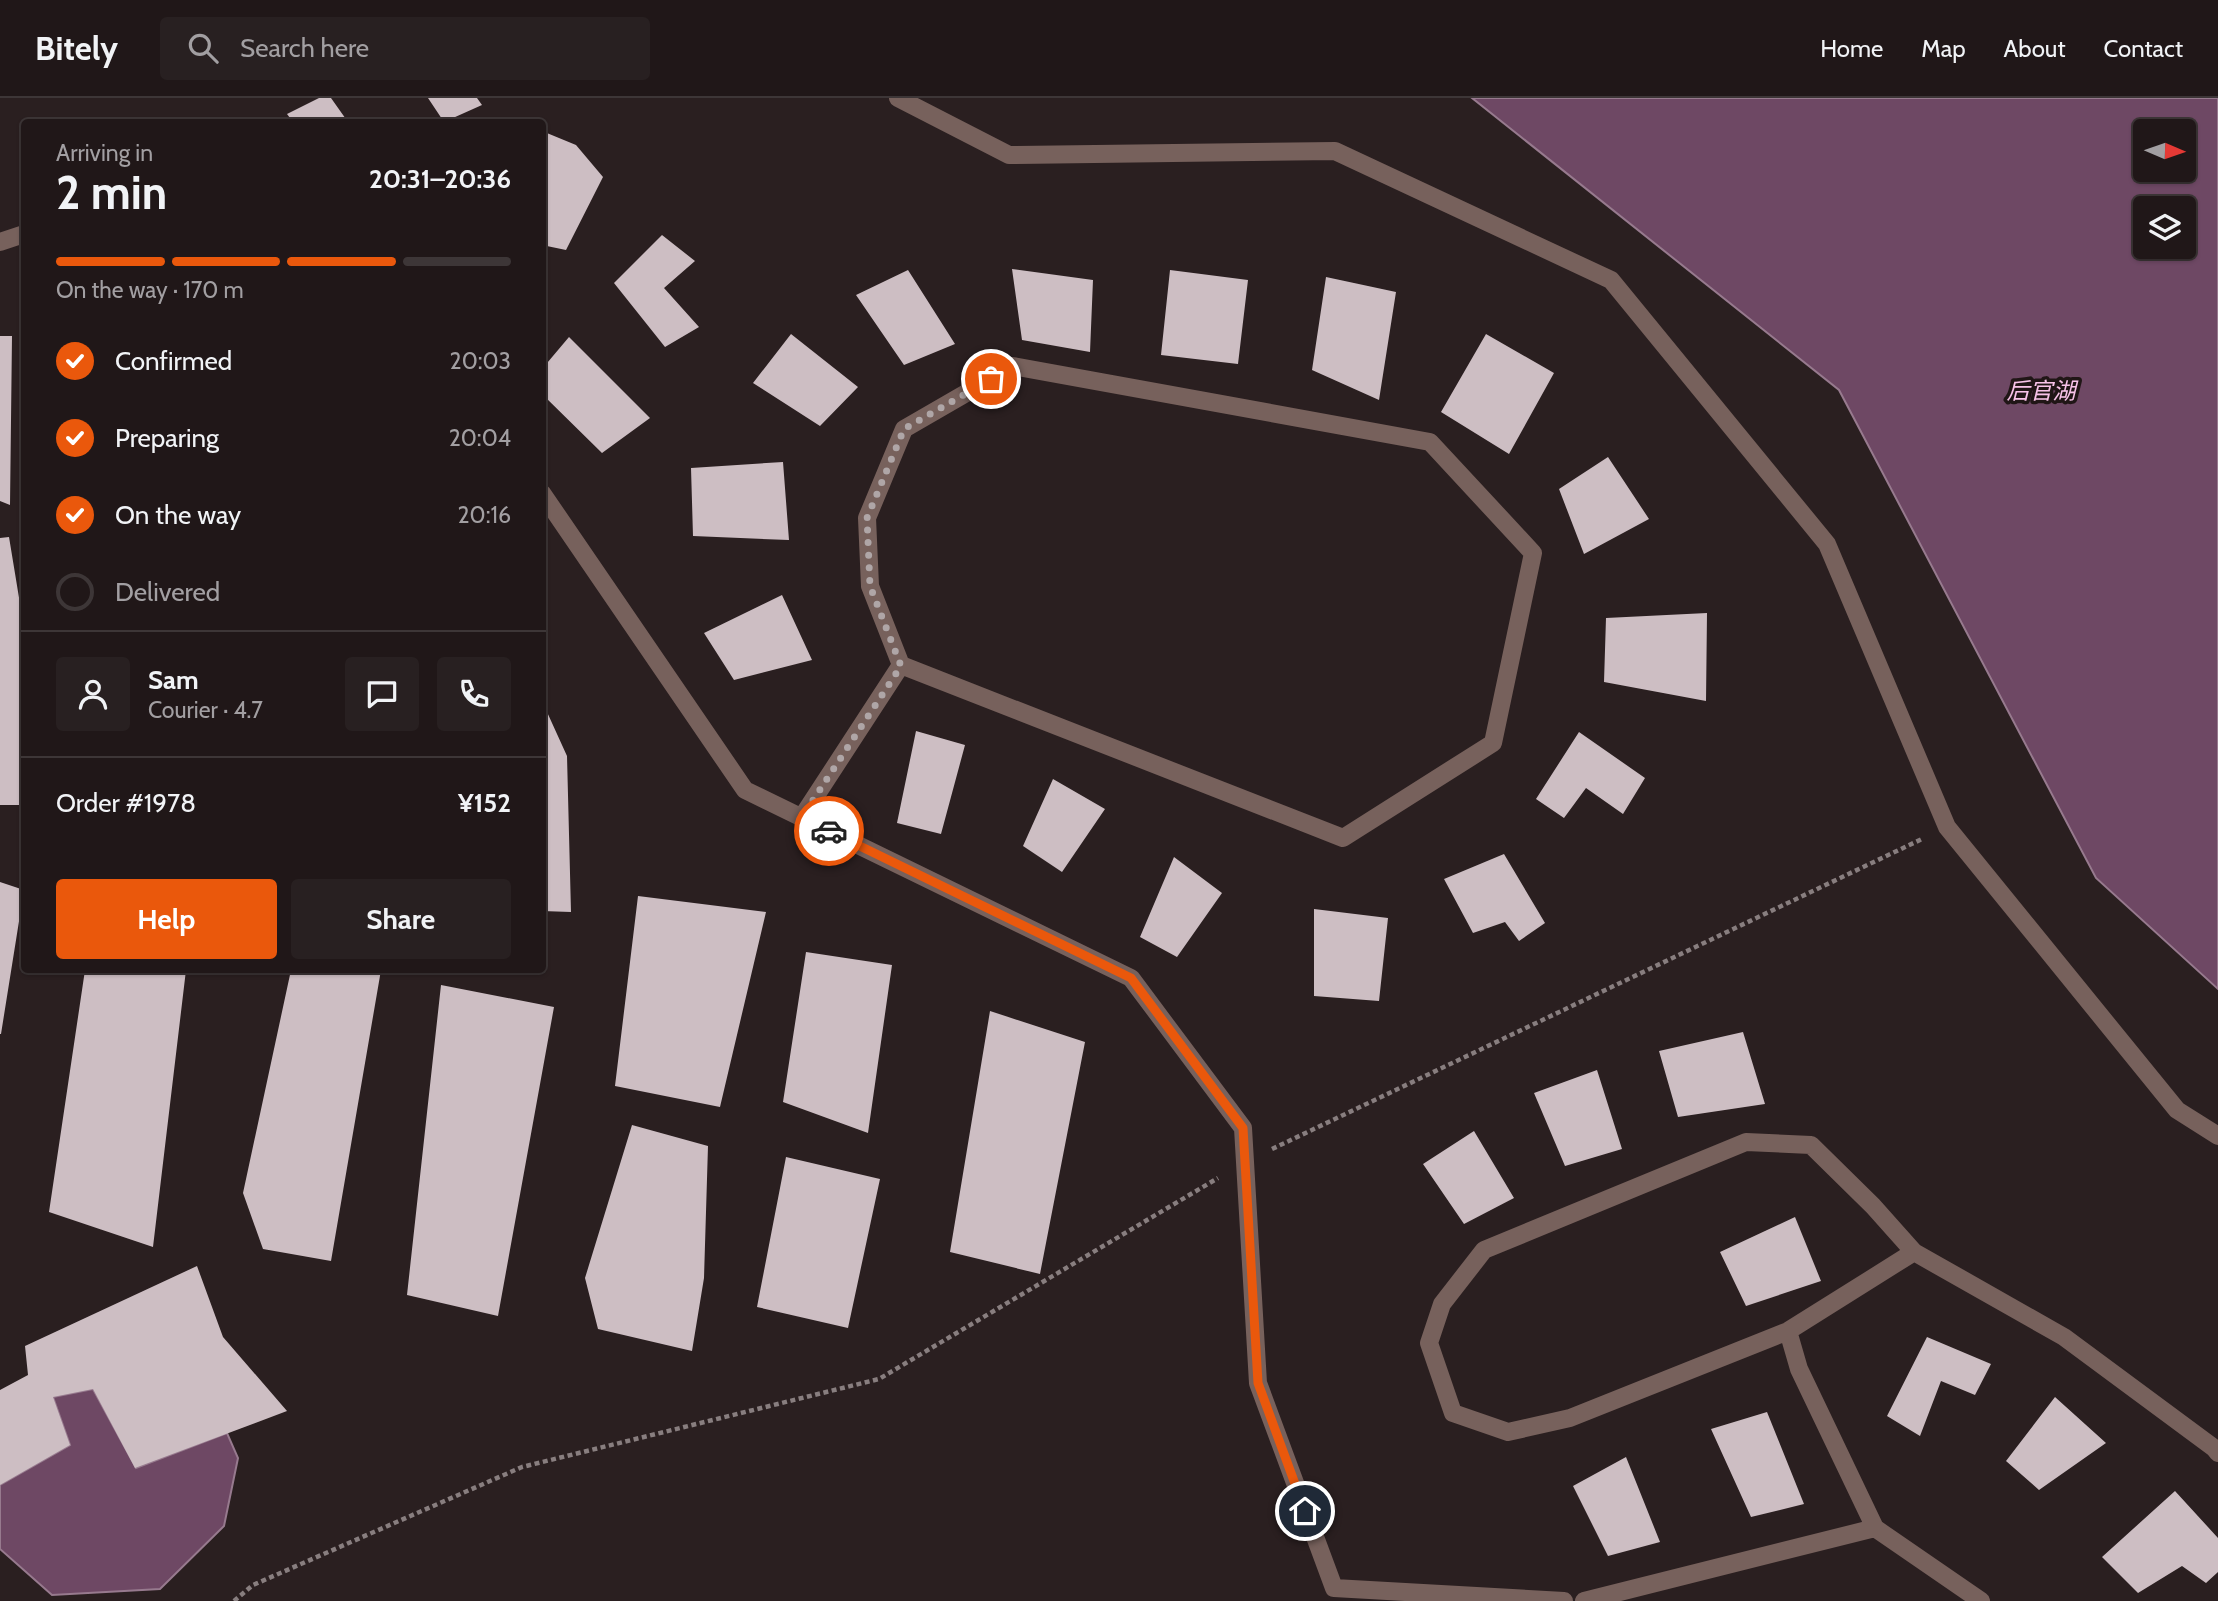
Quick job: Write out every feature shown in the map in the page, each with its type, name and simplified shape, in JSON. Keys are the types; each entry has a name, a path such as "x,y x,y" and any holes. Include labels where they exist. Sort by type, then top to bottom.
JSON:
{"street":[{"path":"898,98 1009,155 1335,151 1611,280 1827,544 1947,827 2178,1110 2218,1136"},
{"path":"0,242 21,235"},
{"path":"1013,366 1430,442 1533,553 1493,743 1343,838 901,666 870,586 867,518 904,429 1013,366"},
{"path":"546,499 745,790 1131,978 1243,1128 1258,1383 1334,1588 1564,1601"},
{"path":"802,817 901,666"},
{"path":"1914,1252 1788,1331 1570,1418 1508,1432 1453,1413 1429,1343 1442,1304 1484,1250 1746,1142 1811,1145 1873,1206 1914,1252 2064,1337 2218,1453"},
{"path":"1788,1331 1799,1369 1875,1528 1982,1601"},
{"path":"1584,1601 1875,1528"}],"path":[{"path":"234,1601 253,1586 522,1467 879,1379 1245,1162 1947,827"}],"water":[{"name":"后官湖","path":"1472,98 2218,98 2218,989 2096,878 1839,390"},
{"path":"93,1389 136,1468 227,1433 238,1458 224,1526 160,1589 52,1595 0,1549 0,1485 70,1445 53,1397"}],"building":[{"path":"319,98 331,98 346,119 291,119 287,114"},
{"path":"428,98 477,98 482,105 451,119 442,119"},
{"path":"546,133 576,145 603,177 566,250 546,246"},
{"path":"662,235 695,261 664,288 699,327 665,347 614,283"},
{"path":"1012,269 1093,280 1090,352 1022,340"},
{"path":"908,270 955,344 904,365 856,295"},
{"path":"1170,270 1248,280 1238,364 1161,355"},
{"path":"1326,277 1396,292 1379,400 1312,370"},
{"path":"791,334 858,387 820,426 753,383"},
{"path":"1486,334 1554,373 1509,454 1441,412"},
{"path":"0,336 12,336 10,505 0,501"},
{"path":"569,337 650,418 602,453 546,398 546,364"},
{"path":"1608,457 1649,519 1584,554 1559,489"},
{"path":"783,462 789,540 693,536 691,468"},
{"path":"9,537 21,610 21,805 0,805 0,538"},
{"path":"782,595 812,660 734,680 704,633"},
{"path":"1707,613 1706,701 1604,682 1606,618"},
{"path":"546,710 567,756 571,912 546,911"},
{"path":"916,731 965,745 941,834 897,823"},
{"path":"1579,732 1645,778 1623,814 1586,788 1564,818 1536,799"},
{"path":"1053,779 1105,809 1062,872 1023,846"},
{"path":"1504,854 1545,923 1519,941 1505,922 1473,933 1444,879"},
{"path":"1174,857 1222,893 1177,957 1140,937"},
{"path":"0,882 21,889 21,909 0,1034"},
{"path":"638,896 766,912 720,1107 615,1086"},
{"path":"1314,909 1388,918 1379,1001 1314,996"},
{"path":"806,952 892,965 868,1133 783,1102"},
{"path":"85,973 186,973 153,1247 49,1212"},
{"path":"290,973 380,973 331,1261 263,1249 243,1193"},
{"path":"441,985 554,1007 498,1316 407,1295"},
{"path":"990,1011 1085,1042 1040,1274 950,1252"},
{"path":"1743,1032 1765,1104 1678,1117 1659,1051"},
{"path":"1597,1070 1622,1149 1565,1166 1534,1093"},
{"path":"632,1125 708,1146 704,1278 692,1351 598,1329 585,1278"},
{"path":"1474,1131 1514,1198 1464,1224 1423,1164"},
{"path":"786,1157 880,1179 848,1328 757,1307"},
{"path":"1795,1217 1821,1281 1746,1306 1720,1252"},
{"path":"197,1266 223,1337 287,1411 135,1468 93,1389 53,1397 70,1445 0,1485 0,1390 28,1375 25,1346"},
{"path":"1927,1337 1991,1364 1975,1395 1941,1381 1920,1436 1887,1416"},
{"path":"2055,1397 2106,1443 2039,1490 2006,1461"},
{"path":"1767,1412 1804,1504 1751,1517 1711,1429"},
{"path":"1626,1457 1660,1542 1608,1556 1573,1486"},
{"path":"2175,1491 2218,1538 2218,1572 2206,1583 2182,1566 2138,1593 2102,1557"}],"way so far":[{"path":"829,831 802,817 901,666 870,586 867,518 904,429 991,379"}],"route":[{"path":"829,831 1131,978 1243,1128 1258,1383 1305,1511"}]}
